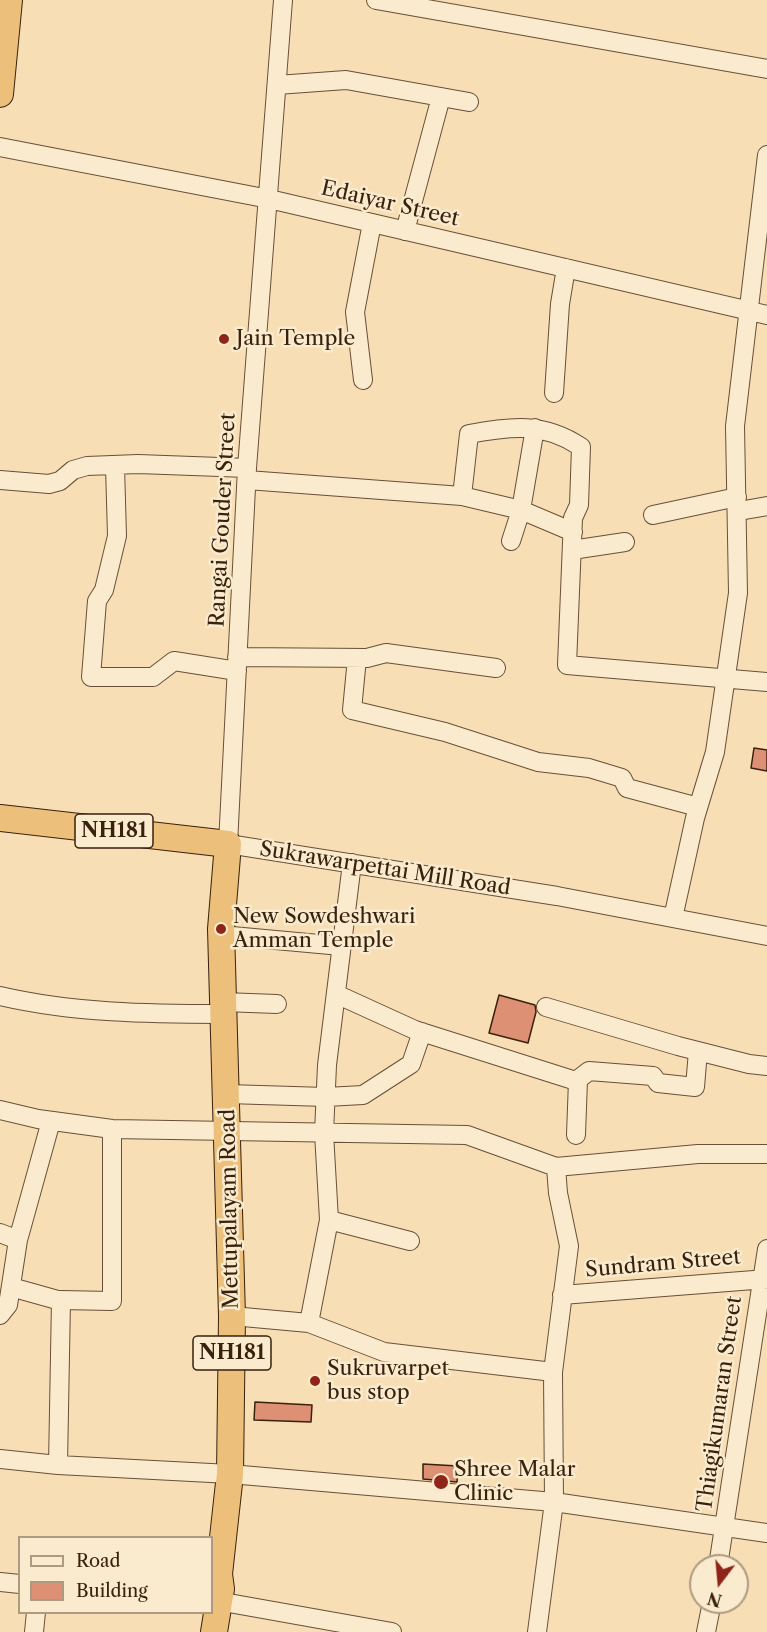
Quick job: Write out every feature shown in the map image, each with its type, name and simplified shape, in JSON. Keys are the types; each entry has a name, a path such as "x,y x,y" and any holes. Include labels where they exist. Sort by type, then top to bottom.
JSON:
{"highway":[{"path":"0,94 9,0"},
{"name":"Sukrawarpettai Mill Road","path":"0,818 228,844"},
{"name":"Mettupalayam Road","path":"213,1632 213,1594 230,1474 232,1316 221,935 228,844"},
{"name":"Mettupalayam Road","path":"200,1632 206,1614"}],"street":[{"name":"Rangai Gouder Street","path":"228,844 247,474 283,0"},
{"path":"376,0 767,69"},
{"path":"277,85 346,80 469,102"},
{"path":"405,231 441,97"},
{"name":"Edaiyar Street","path":"0,147 269,199 767,315"},
{"path":"673,918 698,807 715,752 738,593 735,426 746,310 767,155"},
{"path":"363,380 355,312 372,223"},
{"path":"555,393 560,304 566,268"},
{"path":"462,496 469,434 505,427 535,428 562,434 581,447 579,505 573,518 567,665 767,682"},
{"path":"511,541 521,510 535,428"},
{"path":"0,480 49,484 60,481 74,470 87,466 138,464 247,474 462,496 521,510 572,541 625,542"},
{"path":"115,466 117,536 104,590 97,601 91,676 153,678 174,661 237,664 357,658 386,653 496,668"},
{"path":"653,515 738,504 767,506"},
{"path":"357,658 352,710 445,732 538,762 589,768 622,778 627,788 698,807"},
{"name":"Sukrawarpettai Mill Road","path":"228,844 557,896 767,936"},
{"path":"309,1323 329,1220 324,1132 326,1097 352,863"},
{"path":"221,935 341,946"},
{"path":"336,994 422,1032 578,1080"},
{"path":"0,996 46,1006 168,1014 277,1004"},
{"path":"546,1007 698,1051 748,1064 767,1066"},
{"path":"227,1094 326,1097 363,1095 411,1064 422,1032"},
{"path":"576,1135 578,1080 589,1071 652,1076 658,1083 695,1087 698,1051"},
{"path":"0,1110 51,1121 112,1129 467,1135 556,1167 698,1154 767,1154"},
{"path":"0,1315 8,1305 18,1240 51,1121"},
{"path":"11,1287 61,1301 112,1301 112,1129"},
{"path":"537,1632 554,1503 553,1372 568,1246 558,1193 556,1167"},
{"path":"329,1220 410,1241"},
{"path":"0,1233 18,1240"},
{"name":"Thiagikumaran Street","path":"720,1554 767,1249"},
{"name":"Sundram Street","path":"562,1295 764,1279"},
{"path":"58,1465 61,1301"},
{"path":"232,1316 309,1323 384,1352 553,1372"},
{"path":"0,1458 58,1465 230,1474 554,1503 767,1533"},
{"path":"0,1582 18,1584"},
{"path":"213,1594 392,1632"},
{"path":"34,1632 36,1614"},
{"path":"706,1632 710,1614"}],"building":[{"path":"754,748 767,750 767,771 751,768"},
{"path":"499,995 535,1005 536,1012 528,1043 489,1033"},
{"path":"255,1402 312,1405 311,1422 254,1420"},
{"path":"423,1464 458,1466 457,1482 423,1479"}],"place":[{"name":"Jain Temple","path":"224,339"},
{"name":"New Sowdeshwari Amman Temple","path":"221,929"},
{"name":"Sukruvarpet bus stop","path":"315,1381"},
{"name":"Shree Malar Clinic","path":"441,1482"}]}
